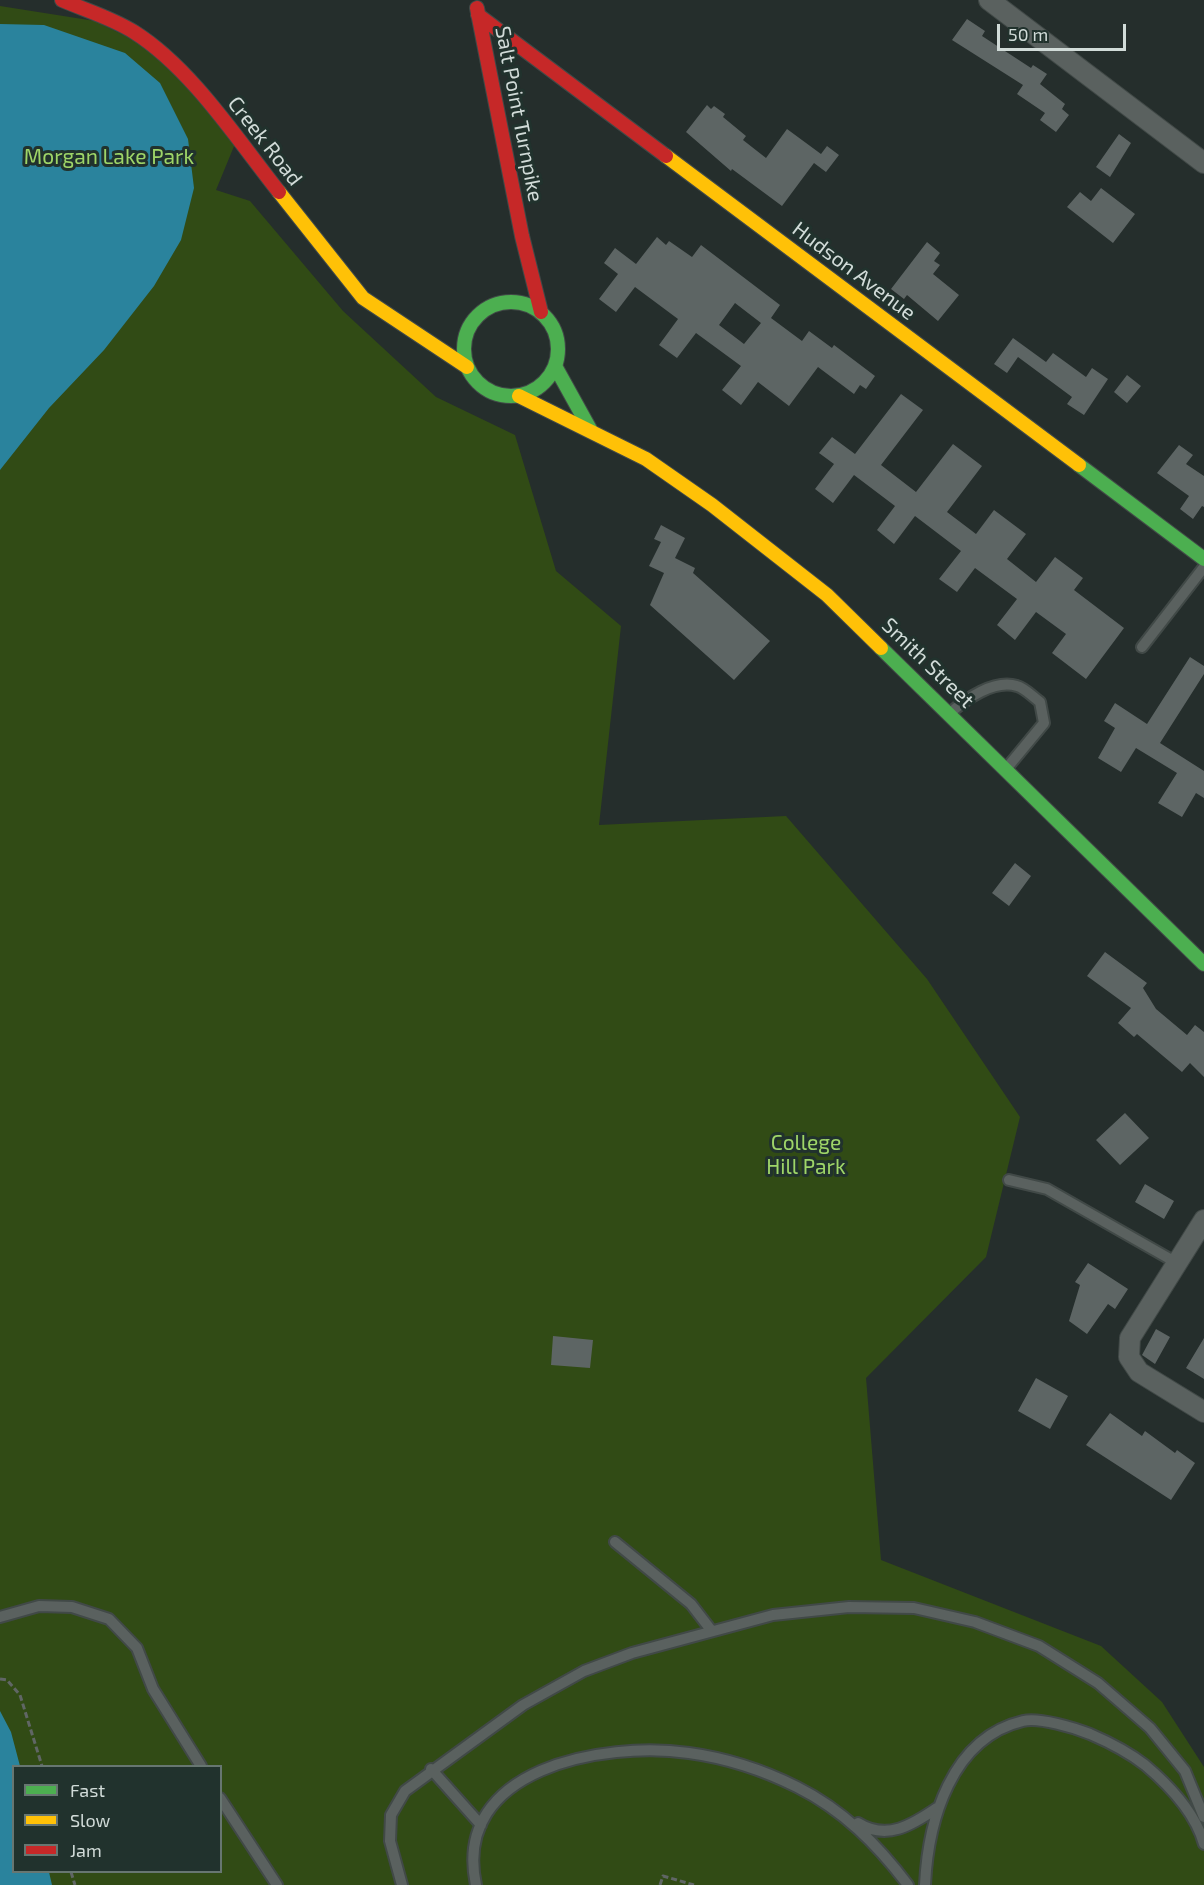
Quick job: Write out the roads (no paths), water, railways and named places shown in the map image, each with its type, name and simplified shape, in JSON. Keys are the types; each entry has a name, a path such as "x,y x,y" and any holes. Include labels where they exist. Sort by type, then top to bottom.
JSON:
{"street":[{"name":"Creek Road","path":"62,0 133,31 164,55 200,93 363,298 467,367"},
{"name":"Salt Point Turnpike","path":"476,0 522,236 541,312"},
{"path":"989,0 1204,163"},
{"name":"Hudson Avenue","path":"478,15 1204,560"},
{"name":"Salt Point Turnpike","path":"515,265 522,236"},
{"path":"506,302 510,286"},
{"path":"506,302 524,304 541,312 551,323 557,337 558,352 555,366 541,386 519,396 508,397 488,391 479,384 467,367 464,346 470,326 479,314 491,306 506,302"},
{"path":"455,329 470,326"},
{"path":"416,332 438,330"},
{"path":"555,366 591,431"},
{"name":"Smith Street","path":"519,396 646,459 712,505 827,595 1204,964"},
{"path":"1204,1220 1130,1338 1129,1357 1139,1372 1204,1412"}],"lane":[{"path":"1142,647 1204,567"},
{"path":"950,713 967,698 1007,684 1019,686 1040,702 1044,710 1044,723 1006,770"},
{"path":"1009,1180 1047,1189 1177,1263"},
{"path":"615,1542 691,1604 711,1630"},
{"path":"0,1617 39,1606 72,1607 109,1619 137,1648 153,1689 200,1765"},
{"path":"402,1885 390,1840 391,1815 405,1791 431,1769 523,1705 584,1671 711,1630 773,1614 849,1607 914,1608 975,1622 1040,1646 1098,1683 1150,1728 1185,1771 1204,1817"},
{"path":"925,1885 926,1858 936,1808 959,1767 988,1737 1025,1720 1072,1727 1126,1749 1171,1788 1201,1832 1204,1844"},
{"path":"476,1885 472,1866 481,1825 501,1795 533,1772 575,1757 626,1751 687,1753 739,1764 797,1787 864,1827 886,1832 913,1824 936,1808"},
{"path":"431,1769 481,1825"},
{"path":"222,1801 277,1885"},
{"path":"842,1814 882,1851 908,1885"}],"water":[{"name":"Morgan Lake Park","path":"0,24 44,25 125,53 160,83 188,139 194,188 181,240 154,286 104,350 49,408 0,470"},
{"path":"0,1711 11,1732 20,1765 12,1765 12,1873 49,1873 52,1885 0,1885"}],"park label":[{"name":"College Hill Park","path":"806,1155"}]}
